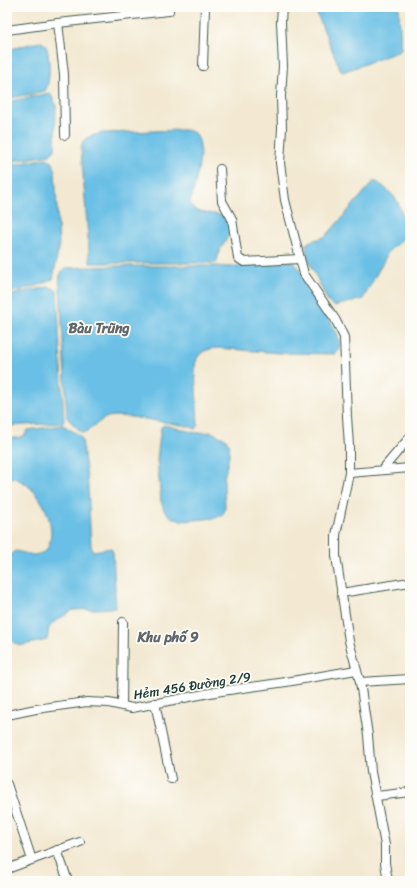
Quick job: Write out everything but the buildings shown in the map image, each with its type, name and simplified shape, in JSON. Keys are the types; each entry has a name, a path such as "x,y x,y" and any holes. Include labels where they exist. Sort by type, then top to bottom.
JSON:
{"street":[{"path":"203,66 205,7"},
{"path":"282,7 281,22 283,66 280,162 284,200 304,274 335,319 344,337 349,473 336,536 336,556 350,641 360,682 371,772 377,796 385,845 385,863 388,881"},
{"path":"7,30 169,11"},
{"path":"58,23 64,74 65,135"},
{"path":"220,169 222,201 232,219 238,258 244,262 300,259"},
{"path":"382,470 410,437"},
{"path":"349,473 410,468"},
{"path":"341,593 410,582"},
{"path":"122,706 123,622"},
{"name":"Hẻm 456 Đường 2/9","path":"7,715 36,709 87,702 109,703 132,708 215,692 356,670"},
{"path":"360,682 410,679"},
{"path":"155,703 171,779"},
{"path":"7,784 32,860"},
{"path":"377,796 410,792"},
{"path":"7,869 80,842"},
{"path":"57,850 68,881"}],"water":[{"path":"314,7 399,7 401,49 400,51 343,72 341,71"},
{"path":"41,42 46,45 49,62 49,76 45,91 7,99 7,50"},
{"path":"50,93 56,105 55,150 50,155 7,162 7,102"},
{"path":"180,130 190,131 195,134 199,140 200,157 190,204 199,212 223,216 228,219 230,224 228,235 219,252 216,263 90,263 81,149 83,141 88,137 103,133"},
{"path":"47,158 53,163 55,169 59,246 53,279 37,286 7,293 7,166"},
{"path":"374,181 383,186 396,199 403,218 405,228 404,236 402,240 389,251 363,299 335,306 331,305 328,302 307,257 306,244 326,236"},
{"path":"292,261 298,267 311,296 331,322 337,333 340,344 336,354 279,353 218,348 205,351 197,358 195,367 198,426 196,429 188,426 147,419 115,416 104,418 89,430 82,433 67,418 60,281 60,276 65,268 117,266 228,267"},
{"path":"49,287 57,291 64,420 63,423 7,426 7,296"},
{"path":"63,425 79,435 82,439 88,486 91,546 93,551 111,548 113,552 116,608 73,610 54,622 49,628 47,640 19,646 10,640 7,631 7,560 13,552 16,551 33,555 46,551 50,541 51,529 43,505 36,494 28,485 18,479 7,477 7,438 19,438 25,435 28,430"},
{"path":"164,425 196,433 211,432 226,439 229,444 229,456 224,479 225,508 221,516 215,518 182,521 171,517 164,510 161,501 157,459 161,427"}],"district":[{"name":"Bàu Trũng","path":"99,328"},
{"name":"Khu phố 9","path":"168,637"}]}
